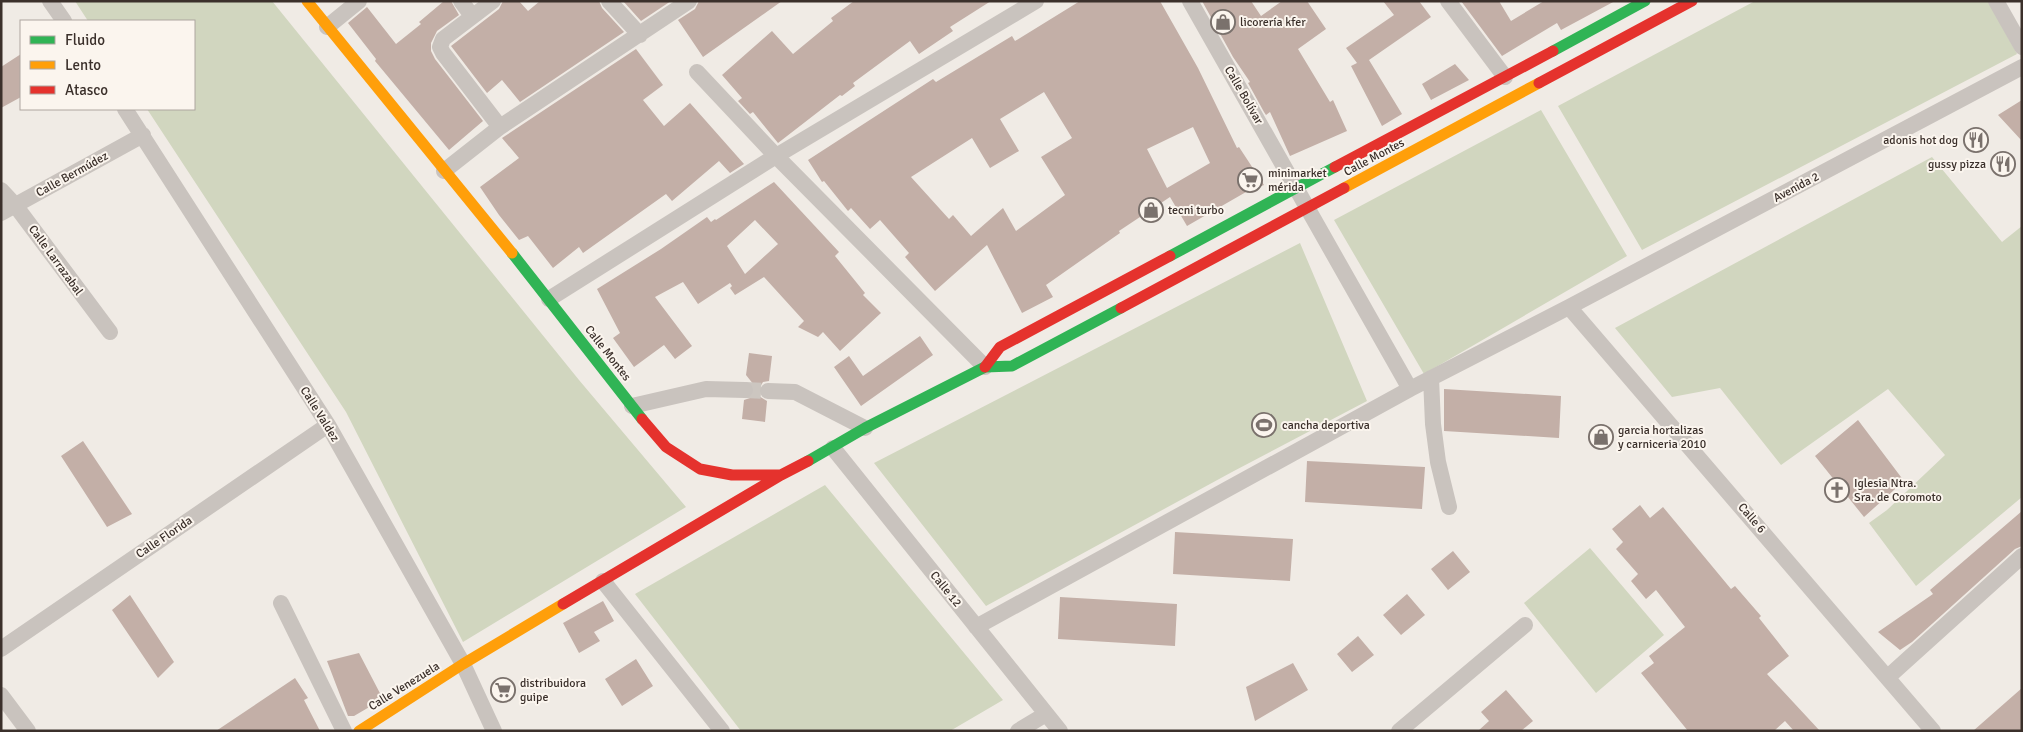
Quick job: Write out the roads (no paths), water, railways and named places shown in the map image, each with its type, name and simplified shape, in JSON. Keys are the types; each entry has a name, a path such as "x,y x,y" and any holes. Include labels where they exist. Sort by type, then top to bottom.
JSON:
{"street":[{"path":"50,1 63,20"},
{"name":"Calle Montes","path":"307,1 549,299 666,447 700,469 732,475 781,475 833,448 865,428 985,367 1012,366 1692,1"},
{"path":"327,27 359,1"},
{"path":"461,1 472,16"},
{"path":"493,1 443,39 440,47 500,127"},
{"path":"609,1 640,35"},
{"path":"444,170 500,127 689,1"},
{"path":"549,299 776,156 1036,1"},
{"name":"Calle Bolívar","path":"1190,1 1298,188 1410,389"},
{"path":"1448,1 1505,77"},
{"name":"Calle Montes","path":"985,367 1000,347 1645,1"},
{"path":"1996,1 2022,48"},
{"name":"Avenida 2","path":"976,627 1410,389 1570,307 2022,67"},
{"path":"697,72 776,156 985,367"},
{"name":"Calle Valdez","path":"126,110 328,425 463,664 494,731"},
{"name":"Calle Bermúdez","path":"8,209 143,135"},
{"name":"Calle Larrazabal","path":"1,190 8,209 110,332"},
{"name":"Calle 6","path":"1570,307 1933,731"},
{"path":"1431,378 1433,424 1438,462 1449,507"},
{"path":"632,406 706,389 745,390"},
{"path":"768,390 795,392 865,428"},
{"name":"Calle Florida","path":"1,649 328,425"},
{"name":"Calle 12","path":"833,448 1060,731"},
{"name":"Calle Venezuela","path":"359,731 463,664 781,475"},
{"path":"1888,677 2022,556"},
{"path":"603,581 722,731"},
{"path":"281,603 344,731"},
{"path":"1399,731 1525,625"},
{"path":"1,695 28,731"},
{"path":"1018,731 1046,714"}],"tunnel":[{"path":"745,390 768,391"}],"place":[{"name":"licorería kfer","path":"1223,22"},
{"name":"adonis hot dog","path":"1976,140"},
{"name":"gussy pizza","path":"2003,164"},
{"name":"minimarket mérida","path":"1250,180"},
{"name":"tecni turbo","path":"1151,210"},
{"name":"cancha deportiva","path":"1264,425"},
{"name":"garcia hortalizas y carniceria 2010","path":"1601,437"},
{"name":"Iglesia Ntra. Sra. de Coromoto","path":"1837,490"},
{"name":"distribuidora guipe","path":"503,690"}]}
